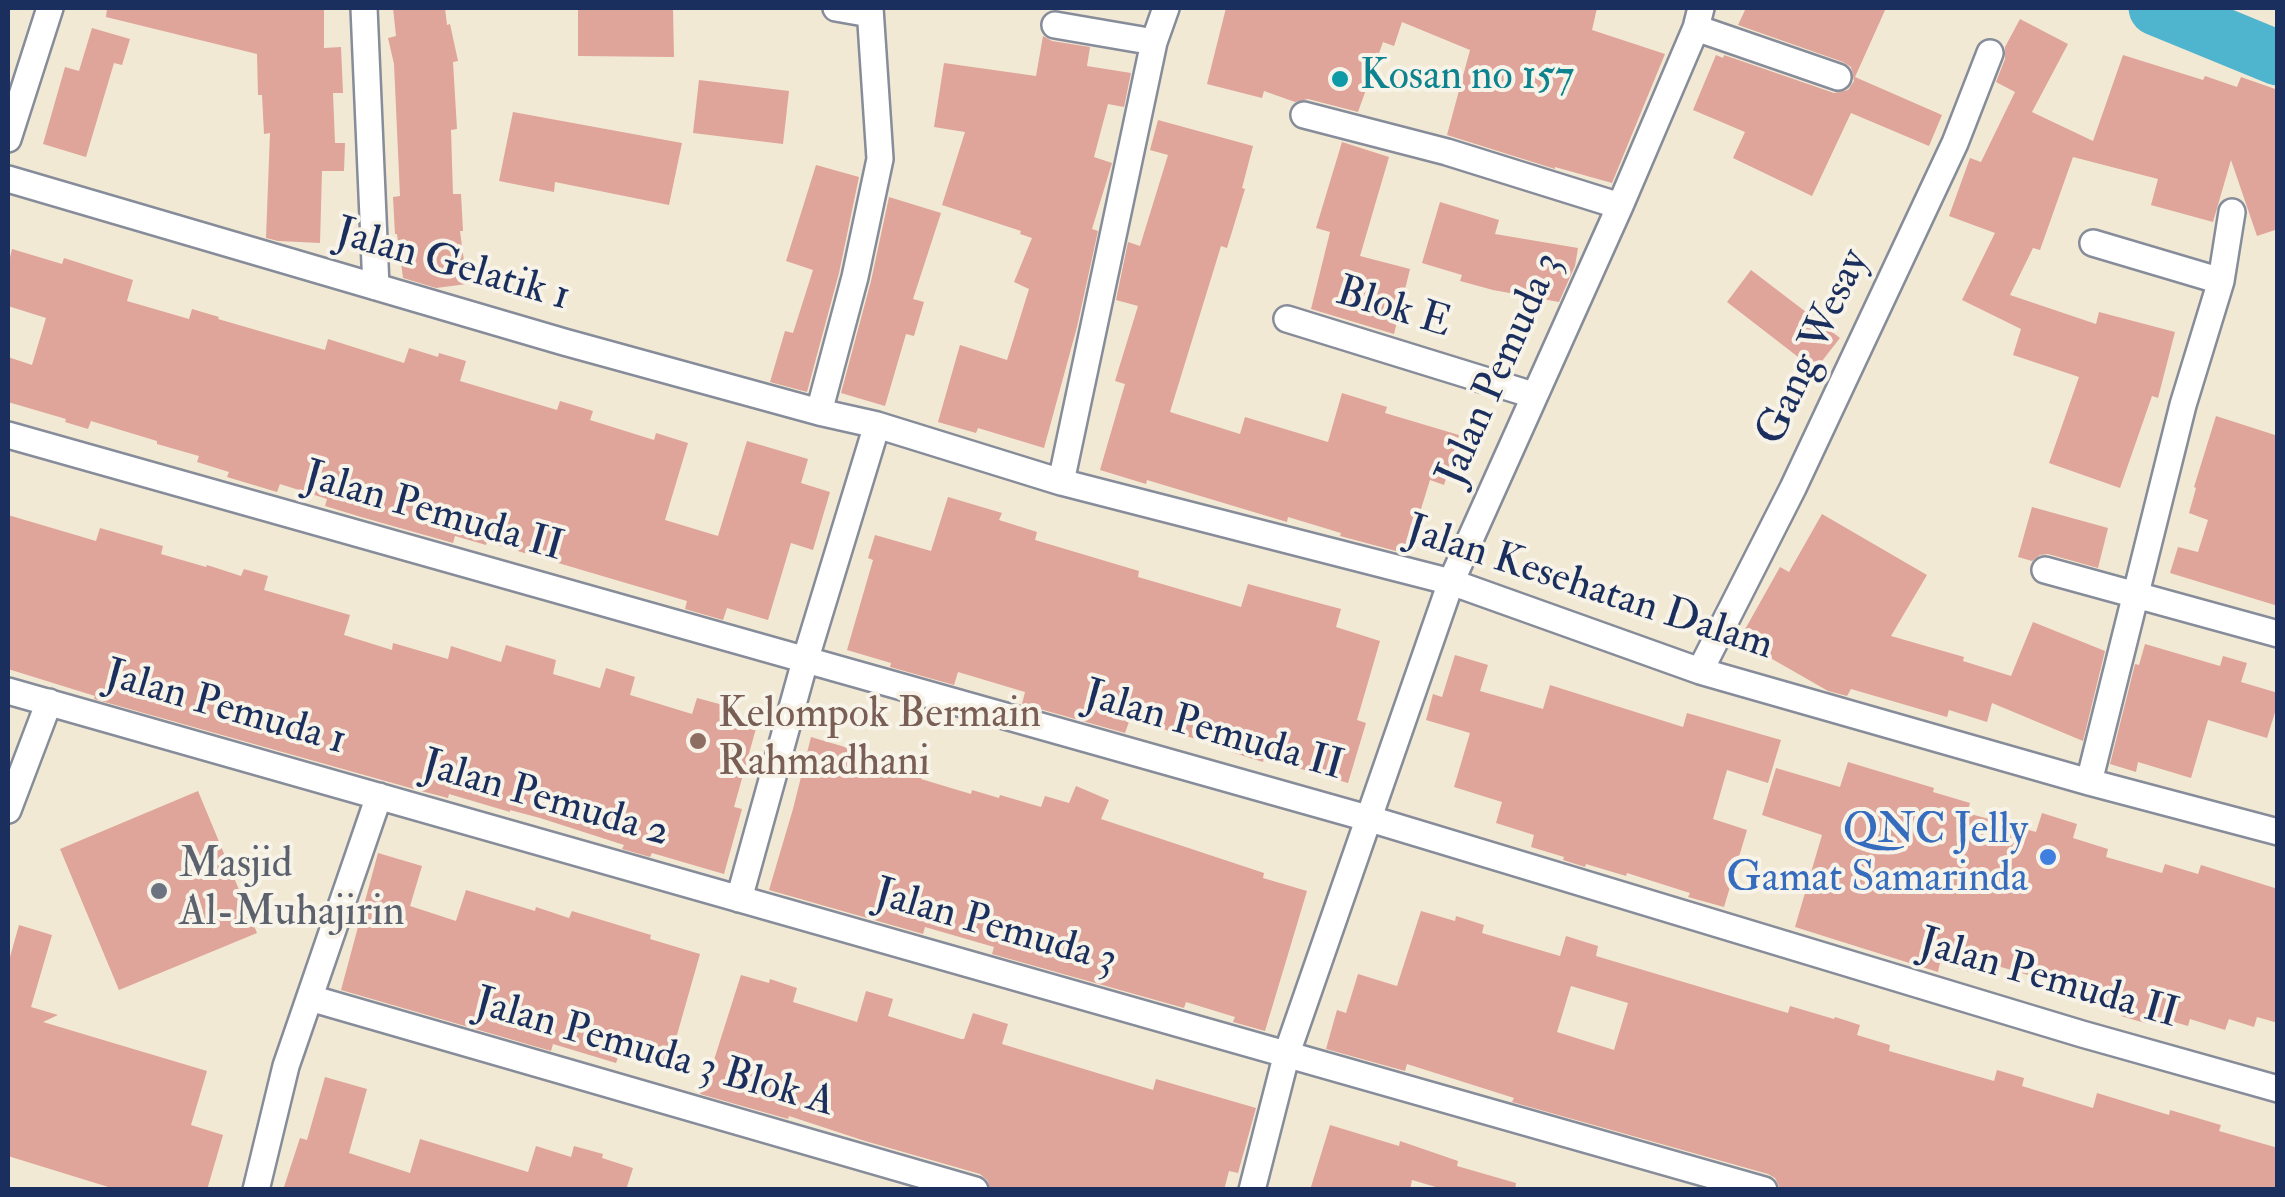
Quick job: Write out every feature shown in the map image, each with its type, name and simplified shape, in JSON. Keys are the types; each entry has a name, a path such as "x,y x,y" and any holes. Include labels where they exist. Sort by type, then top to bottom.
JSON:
{"street":[{"path":"8,139 50,8"},
{"path":"364,8 376,287"},
{"path":"819,412 856,278 880,158 870,11 836,8"},
{"path":"1061,482 1154,42 1166,8"},
{"path":"1693,14 1838,77"},
{"name":"Jalan Pemuda 3","path":"1252,1190 1287,1053 1451,582 1620,206 1693,14"},
{"path":"1056,26 1154,42"},
{"name":"Gang Wesay","path":"1700,671 1793,488 1955,143 1990,53"},
{"path":"1304,115 1447,152 1620,206"},
{"name":"Jalan Gelatik 1","path":"8,179 376,287 877,425"},
{"path":"2089,782 2183,405 2221,282 2232,212"},
{"path":"2093,244 2221,282"},
{"name":"Blok E","path":"1287,319 1533,396"},
{"path":"739,899 804,661 877,425"},
{"name":"Jalan Kesehatan Dalam","path":"877,425 1061,482 1451,582 1700,671 2278,832"},
{"name":"Jalan Pemuda II","path":"8,435 1368,818 2082,1034 2278,1089"},
{"path":"2045,570 2278,634"},
{"name":"Jalan Pemuda 1","path":"8,691 379,796"},
{"name":"Jalan Pemuda 1","path":"8,810 50,702"},
{"name":"Jalan Pemuda 2","path":"256,1190 286,1066 379,796 739,899"},
{"name":"Jalan Pemuda 3","path":"739,899 1764,1190"},
{"name":"Jalan Pemuda 3 Blok A","path":"310,998 975,1190"}],"building":[{"path":"107,8 324,8 324,48 341,47 343,93 333,93 335,143 345,143 344,171 322,171 320,243 266,238 270,133 264,134 257,54 106,17"},
{"path":"393,8 445,8 447,25 450,24 458,61 453,62 457,129 451,130 453,194 461,194 460,231 467,284 436,288 403,278 393,197 400,196 394,64 388,38 396,36"},
{"path":"578,8 673,8 674,57 578,56"},
{"path":"1226,8 1597,8 1592,30 1665,54 1612,183 1447,135 1470,50 1402,22 1394,46 1383,42 1358,112 1308,99 1295,102 1264,91 1262,98 1207,84"},
{"path":"1746,8 1886,8 1855,77 1942,115 1929,146 1851,113 1812,196 1733,158 1745,132 1693,110 1716,55 1834,93 1848,90 1854,81 1851,67 1843,62 1738,25"},
{"path":"2020,19 2068,44 2032,112 2093,141 2123,55 2203,80 2205,76 2237,87 2241,77 2278,90 2278,229 2257,236 2231,160 2213,222 2151,205 2158,179 2073,157 2040,250 2033,248 2010,295 2096,324 2099,312 2175,332 2158,398 2152,396 2120,488 2049,463 2079,377 2013,355 2021,329 1962,300 1995,233 1949,216 1970,158 1981,162 2015,92 1996,82 2005,47"},
{"path":"92,28 130,39 122,65 114,63 86,157 43,144 65,67 79,71"},
{"path":"1043,36 1090,47 1087,66 1131,73 1124,107 1108,104 1094,157 1112,163 1092,229 1098,231 1077,327 1044,448 978,428 976,433 938,422 960,345 1007,360 1029,289 1014,282 1032,238 942,205 965,132 934,127 944,63 1036,76"},
{"path":"699,80 789,91 783,144 693,133"},
{"path":"513,112 682,143 669,205 555,182 554,192 499,181"},
{"path":"1158,120 1253,146 1227,248 1221,246 1170,412 1240,434 1245,417 1328,442 1342,393 1387,407 1385,413 1459,435 1444,485 1430,480 1407,554 1288,517 1287,522 1100,470 1125,384 1115,381 1138,306 1116,300 1128,242 1140,246 1168,155 1150,150"},
{"path":"1342,142 1389,157 1360,256 1410,269 1394,334 1311,309 1330,232 1316,228"},
{"path":"816,165 859,177 839,273 807,392 770,382 785,331 793,333 813,270 786,261"},
{"path":"889,197 941,213 913,299 924,302 914,336 906,334 885,406 841,393"},
{"path":"1440,202 1499,220 1495,234 1578,248 1575,266 1559,302 1460,281 1462,275 1422,263"},
{"path":"12,249 62,264 64,258 133,280 127,301 189,319 192,309 325,350 328,339 404,363 409,348 438,357 439,353 466,361 460,381 557,410 560,401 593,411 590,420 654,440 656,433 688,443 665,520 718,536 747,441 808,459 801,483 830,492 813,550 791,543 768,620 727,608 723,620 685,609 687,601 487,542 486,545 455,536 453,543 325,506 327,499 280,484 277,492 227,477 229,472 197,462 199,456 157,441 91,421 88,429 8,402 8,357 32,365 46,318 8,306"},
{"path":"1751,270 1840,338 1815,370 1727,302"},
{"path":"2216,416 2278,436 2278,606 2170,573 2178,547 2198,552 2208,520 2189,513"},
{"path":"948,497 1002,513 999,520 1037,532 1035,540 1139,571 1138,577 1241,607 1248,584 1341,609 1336,627 1380,641 1357,720 1366,723 1348,783 1264,758 1263,762 1130,719 1125,733 1022,704 1025,692 958,672 954,685 847,650 873,560 868,558 875,535 931,551"},
{"path":"2032,507 2108,528 2098,568 2048,554 2032,561 2018,557"},
{"path":"1822,514 1927,575 1891,636 1964,657 1963,661 2011,676 2033,622 2105,651 2083,741 1992,703 1987,722 1949,710 1947,717 1851,689 1847,696 1828,691 1739,640 1780,567 1789,572"},
{"path":"8,515 96,541 100,528 163,546 161,554 206,567 241,576 244,569 268,576 264,590 350,615 344,635 392,650 393,643 448,659 451,646 501,662 506,645 556,660 553,674 600,688 606,668 635,677 630,695 692,714 697,698 723,705 720,714 757,725 734,807 742,809 724,874 652,853 650,857 622,849 624,845 540,818 449,794 448,798 421,791 94,699 95,696 8,669"},
{"path":"2145,644 2220,666 2223,656 2247,663 2241,682 2278,693 2267,738 2208,720 2191,778 2138,762 2136,772 2110,764 2135,664 2139,665"},
{"path":"1455,655 1488,665 1480,691 1543,709 1550,685 1683,727 1687,713 1781,740 1768,783 1727,770 1713,819 1747,830 1724,907 1627,873 1626,876 1586,864 1585,867 1531,847 1534,835 1496,823 1502,802 1454,787 1470,733 1426,720 1433,694 1442,697"},
{"path":"811,737 892,761 891,766 922,776 921,779 971,794 972,790 999,798 1000,795 1041,807 1045,796 1069,803 1076,786 1109,800 1101,819 1307,891 1265,1031 1186,1002 1184,1008 992,954 994,947 925,927 923,934 769,890"},
{"path":"1848,762 1970,803 1967,813 2036,832 2042,813 2077,824 2073,838 2108,849 2106,857 2162,873 2165,864 2198,874 2201,865 2278,889 2278,1023 2257,1017 2254,1027 2229,1019 2225,1030 2190,1019 2188,1026 2147,1014 2145,1023 2121,1016 2123,1011 2076,997 2079,990 1984,962 1980,975 1940,963 1938,972 1795,927 1822,835 1762,815 1776,768 1840,787"},
{"name":"Masjid Al-Muhajirin","path":"198,791 257,933 119,990 60,849"},
{"path":"378,853 422,866 410,906 456,921 466,890 569,918 572,911 700,954 669,1063 621,1049 616,1063 553,1044 551,1051 341,990"},
{"path":"1421,911 1484,925 1482,933 1560,956 1566,936 1598,946 1596,956 1788,1013 1790,1006 1860,1025 1857,1035 1890,1045 1889,1051 1994,1081 1997,1070 2024,1078 2022,1086 2093,1108 2097,1093 2169,1115 2170,1110 2221,1125 2219,1131 2278,1148 2278,1190 1784,1190 1768,1174 1512,1102 1514,1098 1407,1064 1405,1071 1326,1049 1337,1010 1346,1013 1358,974 1397,986","holes":["1571,986 1628,1003 1614,1050 1557,1032"]},
{"path":"19,925 52,935 31,1007 58,1015 43,1022 207,1071 191,1125 223,1135 207,1190 118,1190 8,1156 8,964"},
{"path":"741,975 797,988 793,1002 857,1022 866,991 893,999 888,1016 961,1039 973,1013 1008,1024 1002,1044 1153,1090 1156,1079 1256,1108 1238,1173 1229,1171 1224,1190 991,1190 980,1174 789,1116 788,1119 700,1094"},
{"path":"325,1077 367,1089 349,1153 410,1173 420,1139 528,1172 536,1146 571,1157 574,1146 633,1168 626,1190 283,1190 300,1138 307,1140"},
{"path":"1330,1125 1399,1146 1400,1141 1458,1161 1457,1166 1516,1183 1515,1190 1446,1190 1412,1180 1410,1190 1310,1190"}],"waterway":[{"path":"2156,8 2278,58"}],"place":[{"name":"Kosan no 157","path":"1340,79"},
{"name":"Kelompok Bermain Rahmadhani","path":"698,741"},
{"name":"QNC Jelly Gamat Samarinda","path":"2048,857"},
{"name":"Masjid Al-Muhajirin","path":"159,891"}]}
